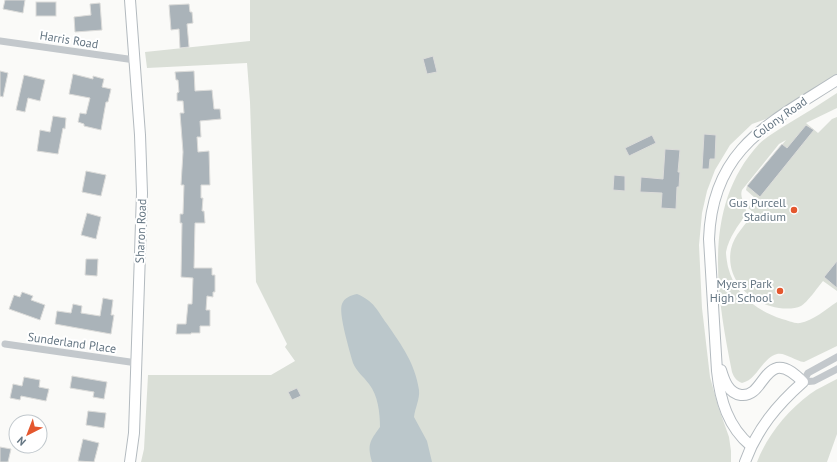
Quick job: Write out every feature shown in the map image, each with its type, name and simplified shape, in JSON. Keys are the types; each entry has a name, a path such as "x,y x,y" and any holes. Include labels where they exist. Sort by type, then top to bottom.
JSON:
{"street":[{"name":"Sharon Road","path":"130,0 141,150 142,193 134,434 130,462"},
{"name":"Harris Road","path":"0,41 135,60"},
{"name":"Colony Road","path":"751,446 741,438 734,428 724,406 719,389 709,232 714,202 722,178 737,154 755,134 837,80"},
{"name":"Sunderland Place","path":"5,344 137,363"},
{"name":"Colony Road","path":"716,351 725,381 730,389 736,394 750,394 770,372 778,368 787,370 803,382"},
{"path":"745,462 759,430 773,411 803,382 808,373 837,357"},
{"path":"803,382 814,381 837,369"}],"shaded area":[{"path":"250,0 837,0 837,74 766,119 752,124 730,145 715,170 707,191 702,213 699,245 702,308 710,377 729,437 731,462 141,462 144,449 148,375 271,375 295,361 285,347 287,344 256,282 250,102 247,63 147,68 145,52 250,41"},
{"name":"Gus Purcell Stadium","path":"837,93 837,108 806,123 818,133 832,119 837,117 837,291 823,281 801,306 796,308 779,308 769,306 750,296 742,289 732,271 730,260 731,249 737,234 754,213 748,208 755,198 746,190 747,186 786,140 779,144 742,190 741,193 746,214 737,227 726,252 728,267 736,286 748,300 764,311 782,319 800,323 815,317 837,302 837,346 804,362 783,354 777,354 767,360 752,378 742,383 736,379 732,372 726,343 719,283 718,253 721,224 728,196 741,169 765,138"},
{"path":"357,294 375,306 398,340 411,363 419,390 419,397 414,417 427,441 432,462 372,462 370,443 380,427 378,404 372,388 353,363 345,333 341,309 344,300"},
{"path":"837,379 837,434 827,462 757,462 772,434 793,408 813,392"}],"building":[{"path":"5,0 25,0 23,13 3,9"},
{"path":"36,2 56,2 56,16 36,16"},
{"path":"100,3 102,30 75,32 74,17 91,15 90,4"},
{"path":"189,4 190,12 192,12 193,23 187,24 189,47 180,48 179,29 171,30 169,5"},
{"path":"433,56 437,72 427,74 423,59"},
{"path":"0,71 8,73 3,97 0,96"},
{"path":"194,71 195,91 212,90 214,109 220,109 221,119 200,121 201,137 197,137 198,152 209,151 210,185 201,185 201,198 203,198 202,211 204,211 205,223 195,223 194,268 212,268 212,275 215,275 215,292 213,292 213,297 207,296 206,310 210,310 210,326 200,326 200,333 176,334 177,324 186,324 188,304 192,304 193,278 181,277 182,223 180,223 180,214 183,214 184,185 181,185 183,152 180,113 184,113 183,101 177,101 177,93 179,92 178,80 176,80 175,72"},
{"path":"73,74 93,79 93,76 104,79 102,87 111,89 108,102 106,102 101,130 84,126 84,124 78,122 80,113 86,114 90,98 69,94"},
{"path":"24,75 45,80 40,101 28,98 25,112 16,110"},
{"path":"53,116 66,118 65,129 63,128 58,154 37,151 40,130 50,132"},
{"path":"806,125 814,130 760,197 747,186 782,144 787,148"},
{"path":"704,134 716,135 715,159 710,159 709,169 702,169"},
{"path":"652,135 656,143 629,156 625,148"},
{"path":"665,149 680,150 678,172 680,172 679,187 677,187 676,209 661,208 662,193 640,192 641,177 663,179"},
{"path":"86,171 106,175 101,196 82,192"},
{"path":"614,175 625,176 625,191 613,190"},
{"path":"87,213 101,217 96,239 81,235"},
{"path":"86,259 98,259 97,276 85,275"},
{"path":"837,261 837,288 824,277"},
{"path":"22,292 33,296 31,300 45,305 40,320 9,309 14,295 20,297"},
{"path":"103,298 113,300 111,315 114,315 111,334 55,324 57,311 71,313 73,304 82,306 81,313 100,316"},
{"path":"72,376 107,382 104,399 93,397 94,392 70,388"},
{"path":"24,377 40,380 39,387 49,389 46,401 21,396 20,400 10,398 13,384 22,386"},
{"path":"297,388 301,396 292,400 288,392"},
{"path":"88,411 106,413 104,428 86,425"},
{"path":"83,439 99,443 94,462 78,461"},
{"path":"0,447 8,448 8,454 10,454 8,462 0,462"}],"place":[{"name":"Gus Purcell Stadium","path":"794,210"},
{"name":"Myers Park High School","path":"780,291"}]}
